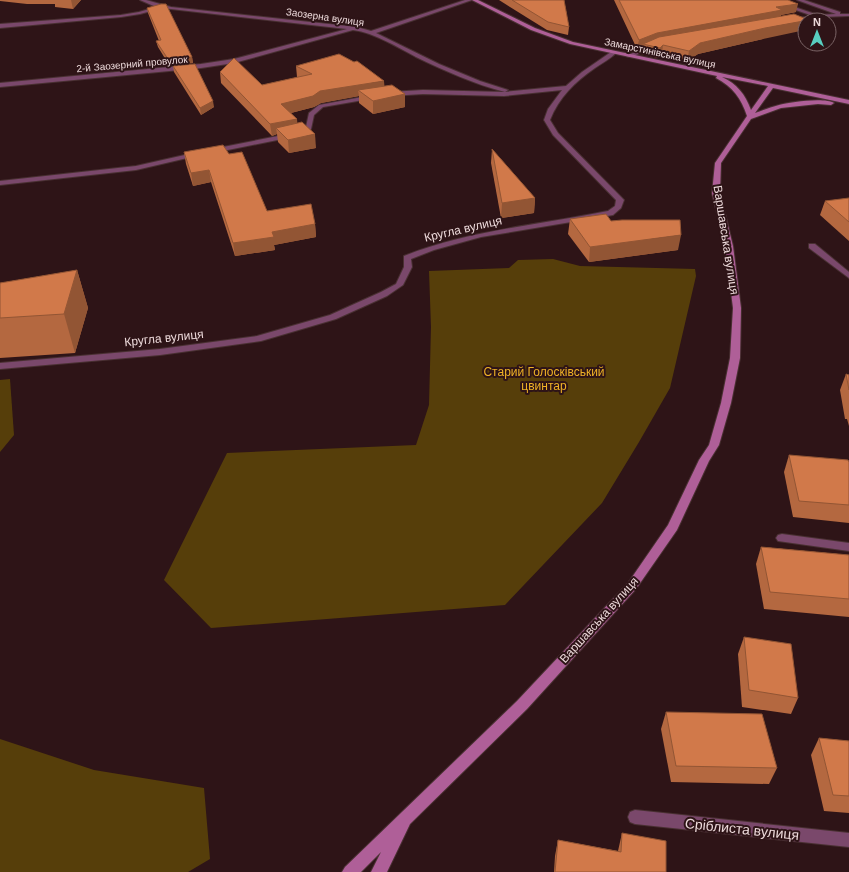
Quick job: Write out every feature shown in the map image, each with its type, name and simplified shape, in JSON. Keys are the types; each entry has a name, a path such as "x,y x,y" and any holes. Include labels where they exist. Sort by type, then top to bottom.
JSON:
{"main road":[{"name":"Замарстинівська вулиця","path":"474,0 550,36 613,53 772,84 849,103"},
{"path":"704,71 728,82 738,91 745,100 750,117 780,106 818,102 849,103"},
{"name":"Варшавська вулиця","path":"350,872 522,705 632,586 673,527 704,460 714,445 726,403 735,358 737,308 729,246 716,193 718,163 724,152 772,84"},
{"path":"379,872 407,817"}],"street":[{"name":"Заозерна вулиця","path":"142,0 162,6 357,29 371,33 415,56 478,82 501,90 519,93"},
{"path":"371,33 470,0"},
{"path":"769,0 807,12"},
{"path":"799,0 849,15"},
{"path":"0,26 121,16 140,13 162,6"},
{"path":"837,14 842,14"},
{"path":"783,22 797,20"},
{"name":"2-й Заозерний провулок","path":"0,85 201,66 234,61 357,29"},
{"path":"629,56 656,46"},
{"name":"Кругла вулиця","path":"0,366 160,352 258,339 333,317 384,294 399,285 408,267 407,258 425,250 480,235 610,213 620,205 620,200 555,134 547,120 551,108 566,88 613,53"},
{"path":"0,183 136,168 210,151 300,134 309,128 311,114 321,106 380,96 423,92 519,93 566,88"},
{"path":"812,246 849,276"},
{"path":"782,538 849,547"},
{"name":"Сріблиста вулиця","path":"635,817 849,840"}],"green space":[{"name":"Старий Голосківський цвинтар","path":"553,259 580,266 695,269 696,276 670,388 639,442 602,503 505,605 211,628 164,580 227,453 416,445 429,405 431,327 429,271 509,268 518,260"},
{"path":"10,379 14,435 0,452 0,380"},
{"path":"0,739 94,770 204,788 210,859 188,872 0,872"}],"building":[{"path":"512,0 564,0 569,27 548,22"},
{"path":"619,0 788,0 798,4 776,7 782,10 657,33 639,40"},
{"path":"166,4 192,57 168,59 156,41 161,40 147,8"},
{"path":"794,14 797,15 797,22 700,43 689,51 663,45 660,48 643,44 659,37"},
{"path":"339,54 354,62 357,61 384,81 320,91 313,96 281,104 297,119 270,124 220,72 234,58 262,85 312,74 296,66"},
{"path":"195,64 213,101 200,108 173,66"},
{"path":"392,85 405,94 373,101 358,90"},
{"path":"302,122 315,134 288,140 276,128"},
{"path":"223,145 229,154 242,152 267,211 311,204 315,224 272,232 274,237 233,243 209,170 191,173 184,152"},
{"path":"492,149 535,198 502,203"},
{"path":"849,198 849,222 825,201"},
{"path":"606,214 611,221 680,220 681,235 590,247 570,219"},
{"path":"77,270 64,314 0,318 0,283"},
{"path":"846,374 849,375 849,390"},
{"path":"789,455 848,460 849,505 799,501"},
{"path":"761,547 849,555 849,599 770,592"},
{"path":"744,637 791,644 798,698 749,690"},
{"path":"666,712 762,714 777,768 676,766"},
{"path":"819,738 849,741 849,796 833,795"},
{"path":"622,833 666,841 666,872 555,872 558,840 621,852"}]}
